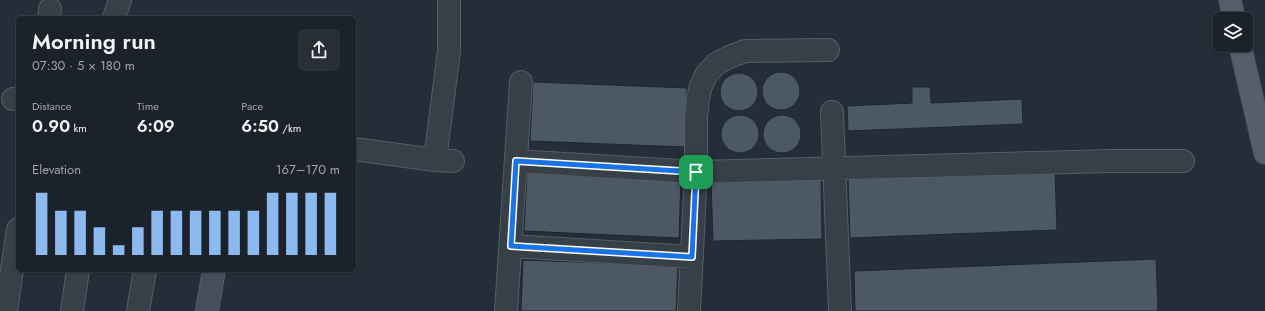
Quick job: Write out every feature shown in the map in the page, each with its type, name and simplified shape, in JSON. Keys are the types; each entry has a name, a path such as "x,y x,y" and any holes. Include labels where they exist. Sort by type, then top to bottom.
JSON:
{"main road":[{"path":"1230,0 1233,12"},
{"path":"1242,52 1265,153"}],"street":[{"path":"115,16 120,0"},
{"path":"356,149 444,161 449,51 449,0"},
{"path":"689,311 696,172 696,117 698,98 706,75 716,64 728,57 745,51 828,50"},
{"path":"506,311 521,82"},
{"path":"832,112 840,311"},
{"path":"516,161 696,172 1111,161 1183,161"},
{"path":"6,311 16,243"},
{"path":"511,246 692,257"},
{"path":"72,311 78,272"},
{"path":"138,311 145,272"},
{"path":"207,311 214,272"}],"building":[{"path":"777,72 785,72 795,77 799,84 799,98 795,105 785,110 777,110 767,105 765,102 762,95 762,87 767,77 770,75"},
{"path":"735,73 743,73 753,78 757,85 757,99 753,106 743,111 735,111 725,106 723,103 720,96 720,88 725,78 728,76"},
{"path":"533,82 687,88 685,147 530,141"},
{"path":"912,87 930,87 931,103 1022,99 1023,124 848,131 847,106 912,103"},
{"path":"736,115 744,115 754,120 758,127 758,141 754,148 744,153 736,153 726,148 724,145 721,138 721,130 726,120 729,118"},
{"path":"778,115 786,115 796,120 800,127 800,141 796,148 786,153 778,153 768,148 766,145 763,138 763,130 768,120 771,118"},
{"path":"1055,170 1057,230 850,238 848,178"},
{"path":"527,173 681,179 679,238 524,231"},
{"path":"821,178 822,239 713,241 711,180"},
{"path":"1156,259 1158,311 855,311 854,271"},
{"path":"523,260 678,266 676,311 521,311"}],"route":[{"path":"516,161 696,172 692,257 511,246 516,161"}]}
